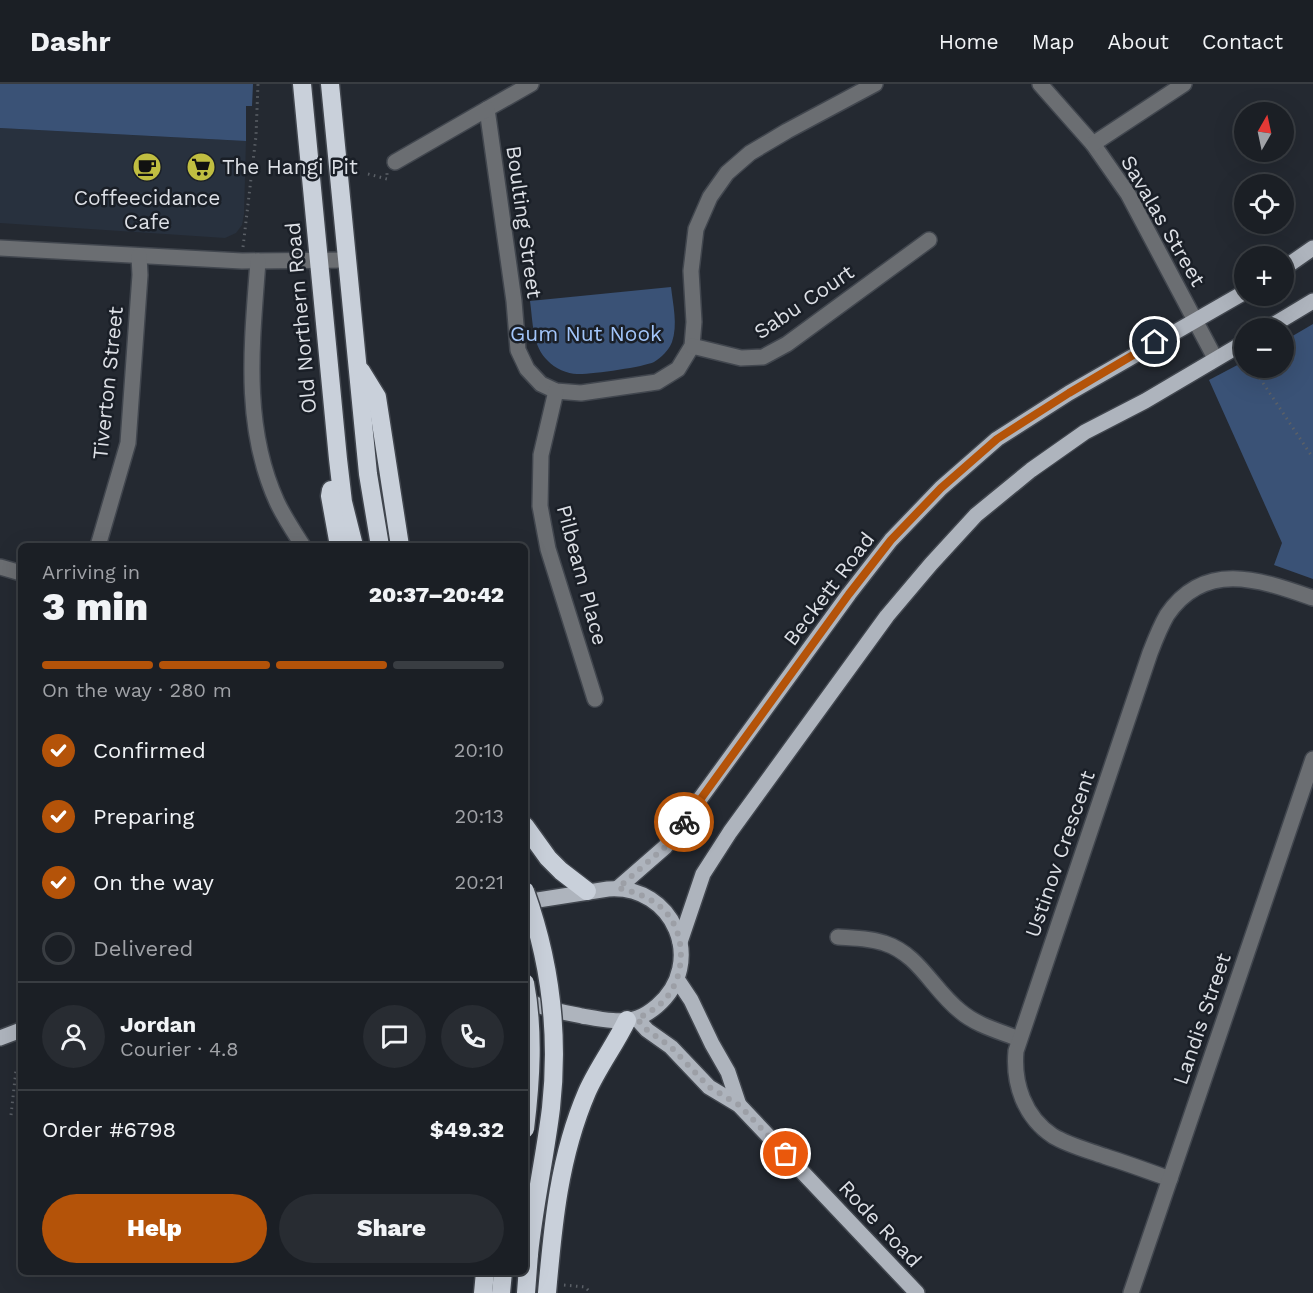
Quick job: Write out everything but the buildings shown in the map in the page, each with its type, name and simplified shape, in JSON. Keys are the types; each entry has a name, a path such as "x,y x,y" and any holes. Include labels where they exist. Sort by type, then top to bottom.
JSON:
{"highway":[{"name":"Old Northern Road","path":"302,84 338,459 343,502 353,543"},
{"path":"330,84 368,474 380,543"},
{"path":"358,365 377,397 400,543"},
{"path":"338,459 330,496 338,543"},
{"path":"528,830 548,858 587,891"},
{"path":"528,901 538,933 551,995 554,1069 546,1144 532,1220 528,1267"},
{"path":"528,1012 531,1067 528,1098"},
{"path":"556,1289 556,1198 570,1141 588,1090 632,1019"},
{"path":"483,1293 485,1275"},
{"path":"501,1293 503,1275"},
{"path":"526,1293 527,1275"}],"main road":[{"path":"1294,261 1313,248"},
{"name":"Beckett Road","path":"618,888 665,847 849,594 891,540 941,488 997,439 1069,393 1234,298"},
{"path":"1285,318 1313,301"},
{"path":"680,942 703,874 714,854 887,616 976,515 1031,470 1085,432 1234,348"},
{"path":"528,901 618,888 642,895 663,908 670,917 680,942 681,955 677,979 665,999 649,1013 632,1019 566,1012 528,1000"},
{"name":"Rode Road","path":"677,979 691,1000 711,1044 728,1072 739,1105"},
{"name":"Rode Road","path":"632,1019 671,1047 709,1087 739,1105 917,1293"},
{"path":"0,1038 18,1030"}],"street":[{"path":"394,162 531,84"},
{"path":"556,391 581,393 620,389 657,382 678,369 692,346 694,322 691,271 696,229 710,197 728,173 750,153 875,84"},
{"name":"Savalas Street","path":"1040,84 1092,144 1128,194 1215,358"},
{"path":"1092,144 1184,84"},
{"name":"Boulting Street","path":"487,109 514,302 518,350 527,369 541,384 556,391"},
{"name":"Sabu Court","path":"692,346 731,357 763,357 787,344 928,240"},
{"path":"0,248 242,261 348,260"},
{"name":"Tiverton Street","path":"99,543 128,443 139,256"},
{"path":"258,261 252,371 254,420 258,447 271,485 287,520 301,543"},
{"name":"Pilbeam Place","path":"556,391 541,455 540,506 548,549 595,699"},
{"path":"0,567 18,572"},
{"name":"Ustinov Crescent","path":"1170,1179 1073,1145 1051,1135 1041,1126 1026,1106 1017,1081 1015,1060 1019,1039 1150,653 1166,616 1185,596 1198,587 1225,579 1250,578 1313,598"},
{"name":"Landis Street","path":"1131,1293 1313,759"},
{"path":"838,937 883,942 902,951 963,1014 980,1024 1019,1039"}],"path":[{"path":"242,261 256,136 258,84"},
{"path":"1260,378 1313,458"},
{"path":"11,1115 18,1066"},
{"path":"556,1289 585,1287 591,1293"}],"shaded area":[{"path":"0,128 246,141 242,225 236,233 225,238 0,223"}],"green space":[{"path":"0,84 253,84 252,106 246,106 246,141 0,128"},
{"name":"Gum Nut Nook","path":"671,287 674,335 667,351 654,362 616,370 573,374 554,366 539,348 534,333 530,301"},
{"path":"1313,324 1313,579 1274,565 1282,543 1209,380 1234,367 1234,378 1294,378 1294,335"}],"way so far":[{"path":"684,822 655,857 618,888 642,895 663,908 676,928 680,942 680,970 673,988 665,999 649,1013 637,1019 647,1030 660,1038 686,1061 709,1087 739,1105 786,1154"}],"place":[{"name":"Coffeecidance Cafe","path":"147,167"},
{"name":"The Hangi Pit","path":"201,167"}],"route":[{"path":"684,822 849,594 891,540 941,488 997,439 1155,342"}]}
